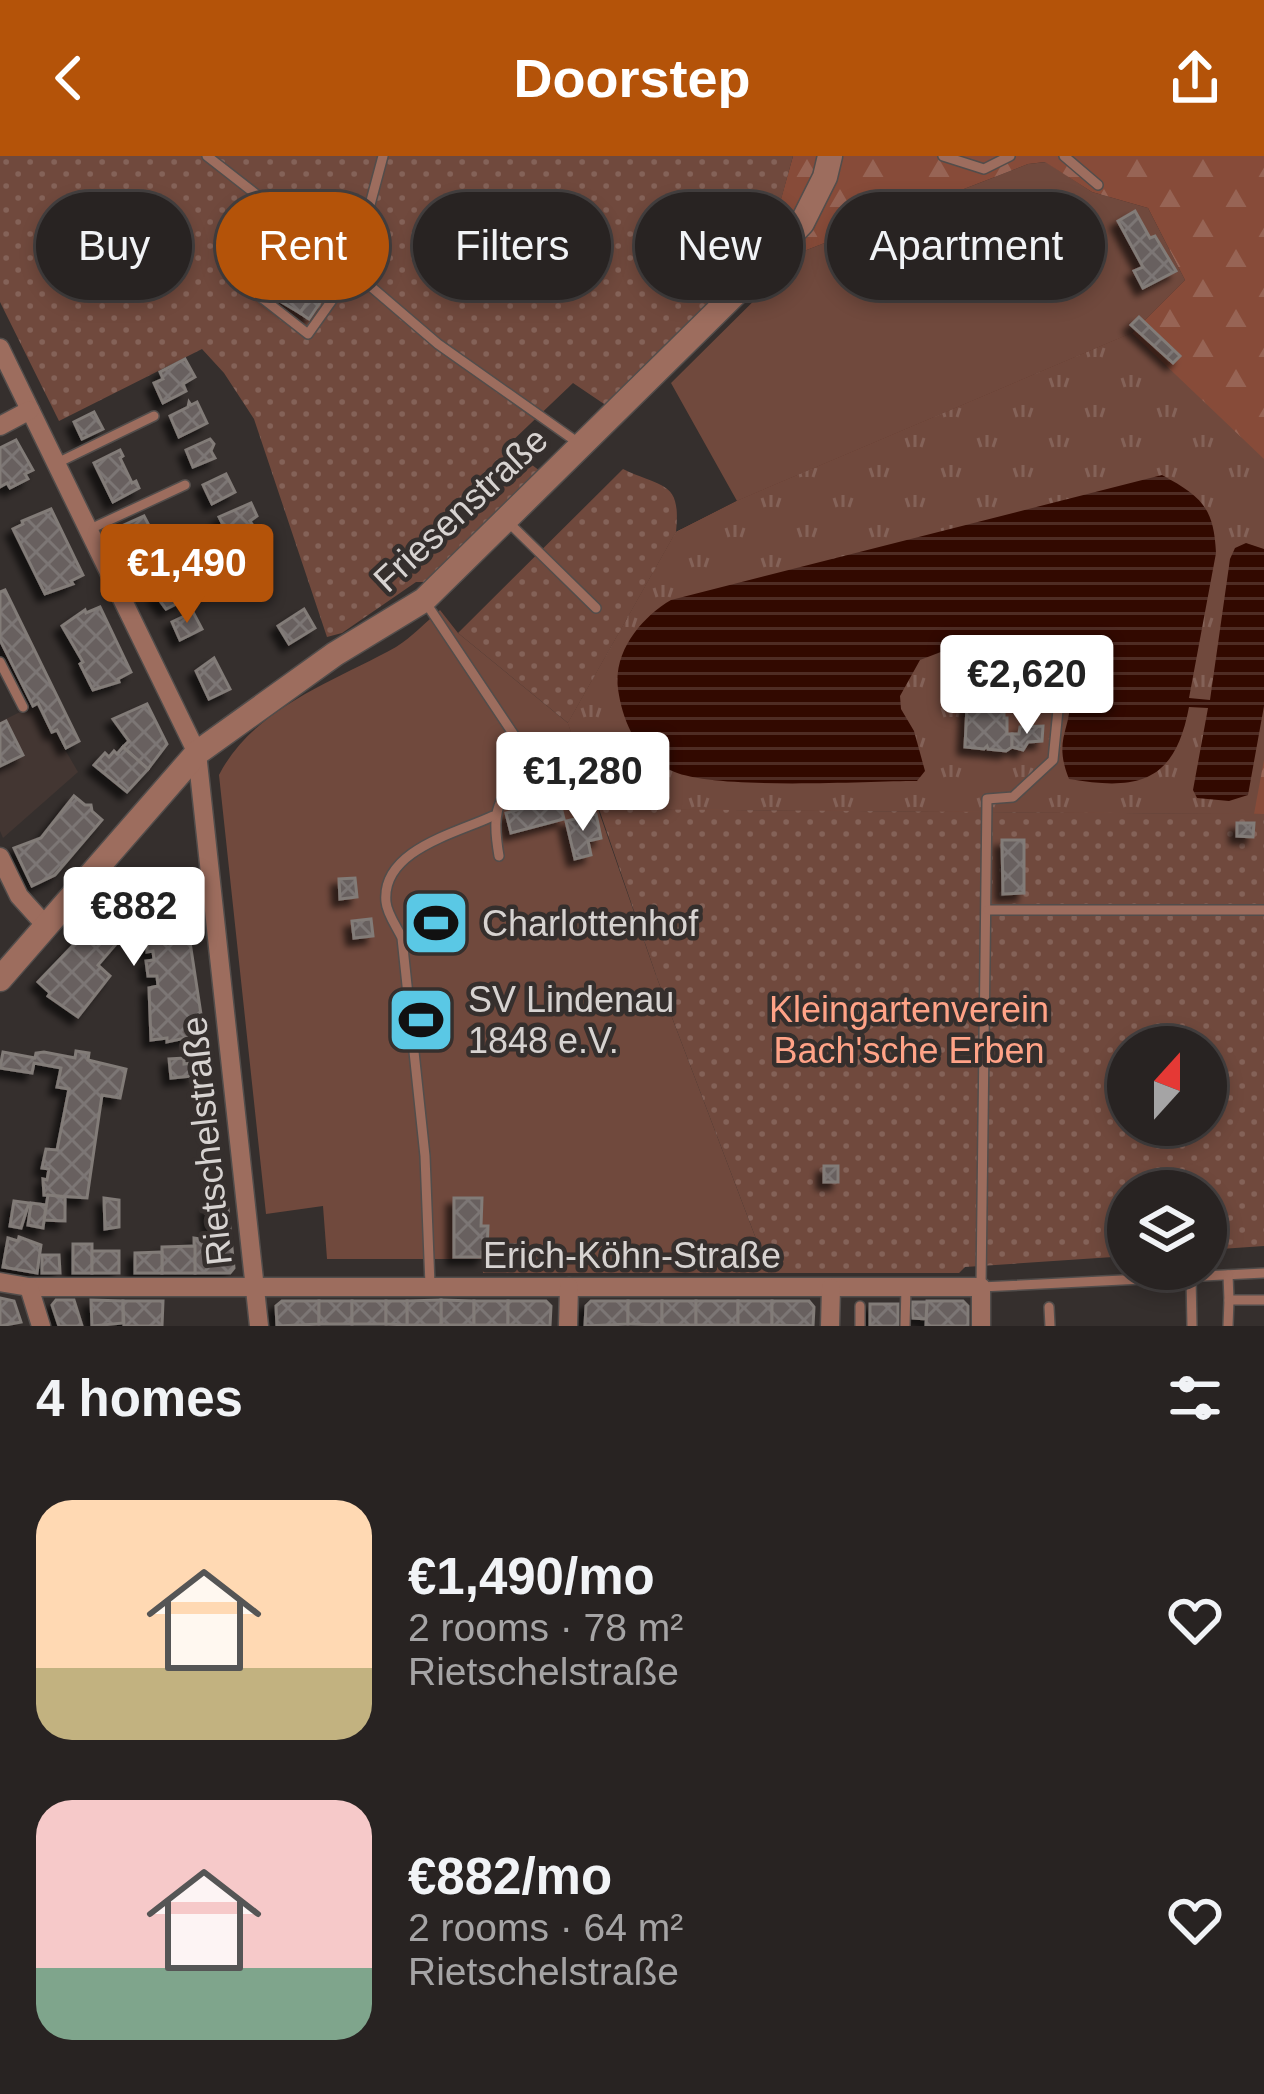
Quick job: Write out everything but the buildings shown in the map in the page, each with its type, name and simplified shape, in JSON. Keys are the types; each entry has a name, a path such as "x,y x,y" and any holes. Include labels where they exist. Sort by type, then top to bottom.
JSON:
{"street":[{"name":"Friesenstraße","path":"0,980 197,753 334,654 424,601 582,446 802,223 830,156"},
{"name":"Rietschelstraße","path":"0,348 197,753 259,1326"},
{"path":"0,426 30,410"},
{"path":"0,857 19,896 47,927"},
{"name":"Erich-Köhn-Straße","path":"0,1282 29,1287 256,1289 981,1287"},
{"path":"29,1287 41,1326"},
{"path":"568,1326 569,1287"},
{"path":"981,1287 981,1326"},
{"path":"830,1326 831,1288"}],"lane":[{"path":"207,156 252,192"},
{"path":"373,192 383,156"},
{"path":"944,156 984,169 1010,156"},
{"path":"1064,156 1098,185"},
{"path":"265,300 308,334 332,300"},
{"path":"385,300 438,344 582,446"},
{"path":"56,464 154,416"},
{"path":"88,530 185,485"},
{"path":"507,520 596,608"},
{"path":"424,601 536,768"},
{"path":"0,662 23,707"},
{"path":"981,1287 987,799 1013,797 1053,760 1059,700 1052,677"},
{"path":"430,1288 425,1156 401,938 386,905 393,872 404,859 493,816 511,783 544,763 558,770 579,807"},
{"path":"493,816 499,856"},
{"path":"988,910 1264,910"},
{"name":"Erich-Köhn-Straße","path":"1228,1275 1264,1273"},
{"path":"1228,1275 1228,1326"},
{"name":"Erich-Köhn-Straße","path":"981,1287 1107,1281"},
{"path":"905,1326 906,1288"},
{"path":"1191,1290 1192,1326"},
{"path":"1229,1300 1264,1300"},
{"path":"860,1306 860,1326"},
{"path":"1049,1307 1050,1326"}],"shaded area":[{"path":"1162,475 1202,504 1215,537 1189,698 1210,700 1235,548 1246,543 1264,549 1264,706 1248,795 1229,801 1197,798 1193,790 1208,708 1189,707 1174,752 1150,776 1115,783 1069,779 1063,754 1070,709 1068,658 1033,640 1027,648 972,640 920,660 900,696 925,771 917,781 752,783 690,777 658,763 628,725 618,689 620,661 640,626 671,600"},
{"path":"38,703 78,772 3,838 0,722"}],"green space":[{"path":"0,156 793,156 783,192 635,192 635,300 715,300 607,406 573,383 507,446 540,471 430,582 416,582 342,633 327,637 254,419 202,349 59,421 0,302"},
{"path":"793,156 1264,156 1264,814 599,809 568,723 676,532 737,501 1132,333 1185,280 1148,208 1092,192 1045,162 956,192 827,192 827,242 804,251 803,192 783,192"},
{"path":"1046,162 1092,192 956,192 1028,164"},
{"path":"1105,196 1148,208 1185,280 1132,333 737,501 671,383 755,300 803,300 804,251 827,242 827,300 1105,300"},
{"path":"1132,333 1264,459 1264,760 1254,814 599,809 568,723 676,532 737,501"},
{"path":"623,469 660,484 673,495 676,532 568,723 458,633"},
{"name":"Charlottenhof","path":"440,610 458,633 568,723 657,978 769,1273 483,1273 482,1259 327,1259 323,1206 266,1214 219,775 252,732 274,714 396,647"},
{"name":"Kleingartenverein Bach'sche Erben","path":"599,809 1264,814 1264,1246 1227,1249 1227,1170 1107,1170 1107,1257 965,1267 959,1273 769,1273 657,978"}],"place":[{"name":"Charlottenhof","path":"436,923"},
{"name":"SV Lindenau 1848 e.V.","path":"421,1020"}]}
